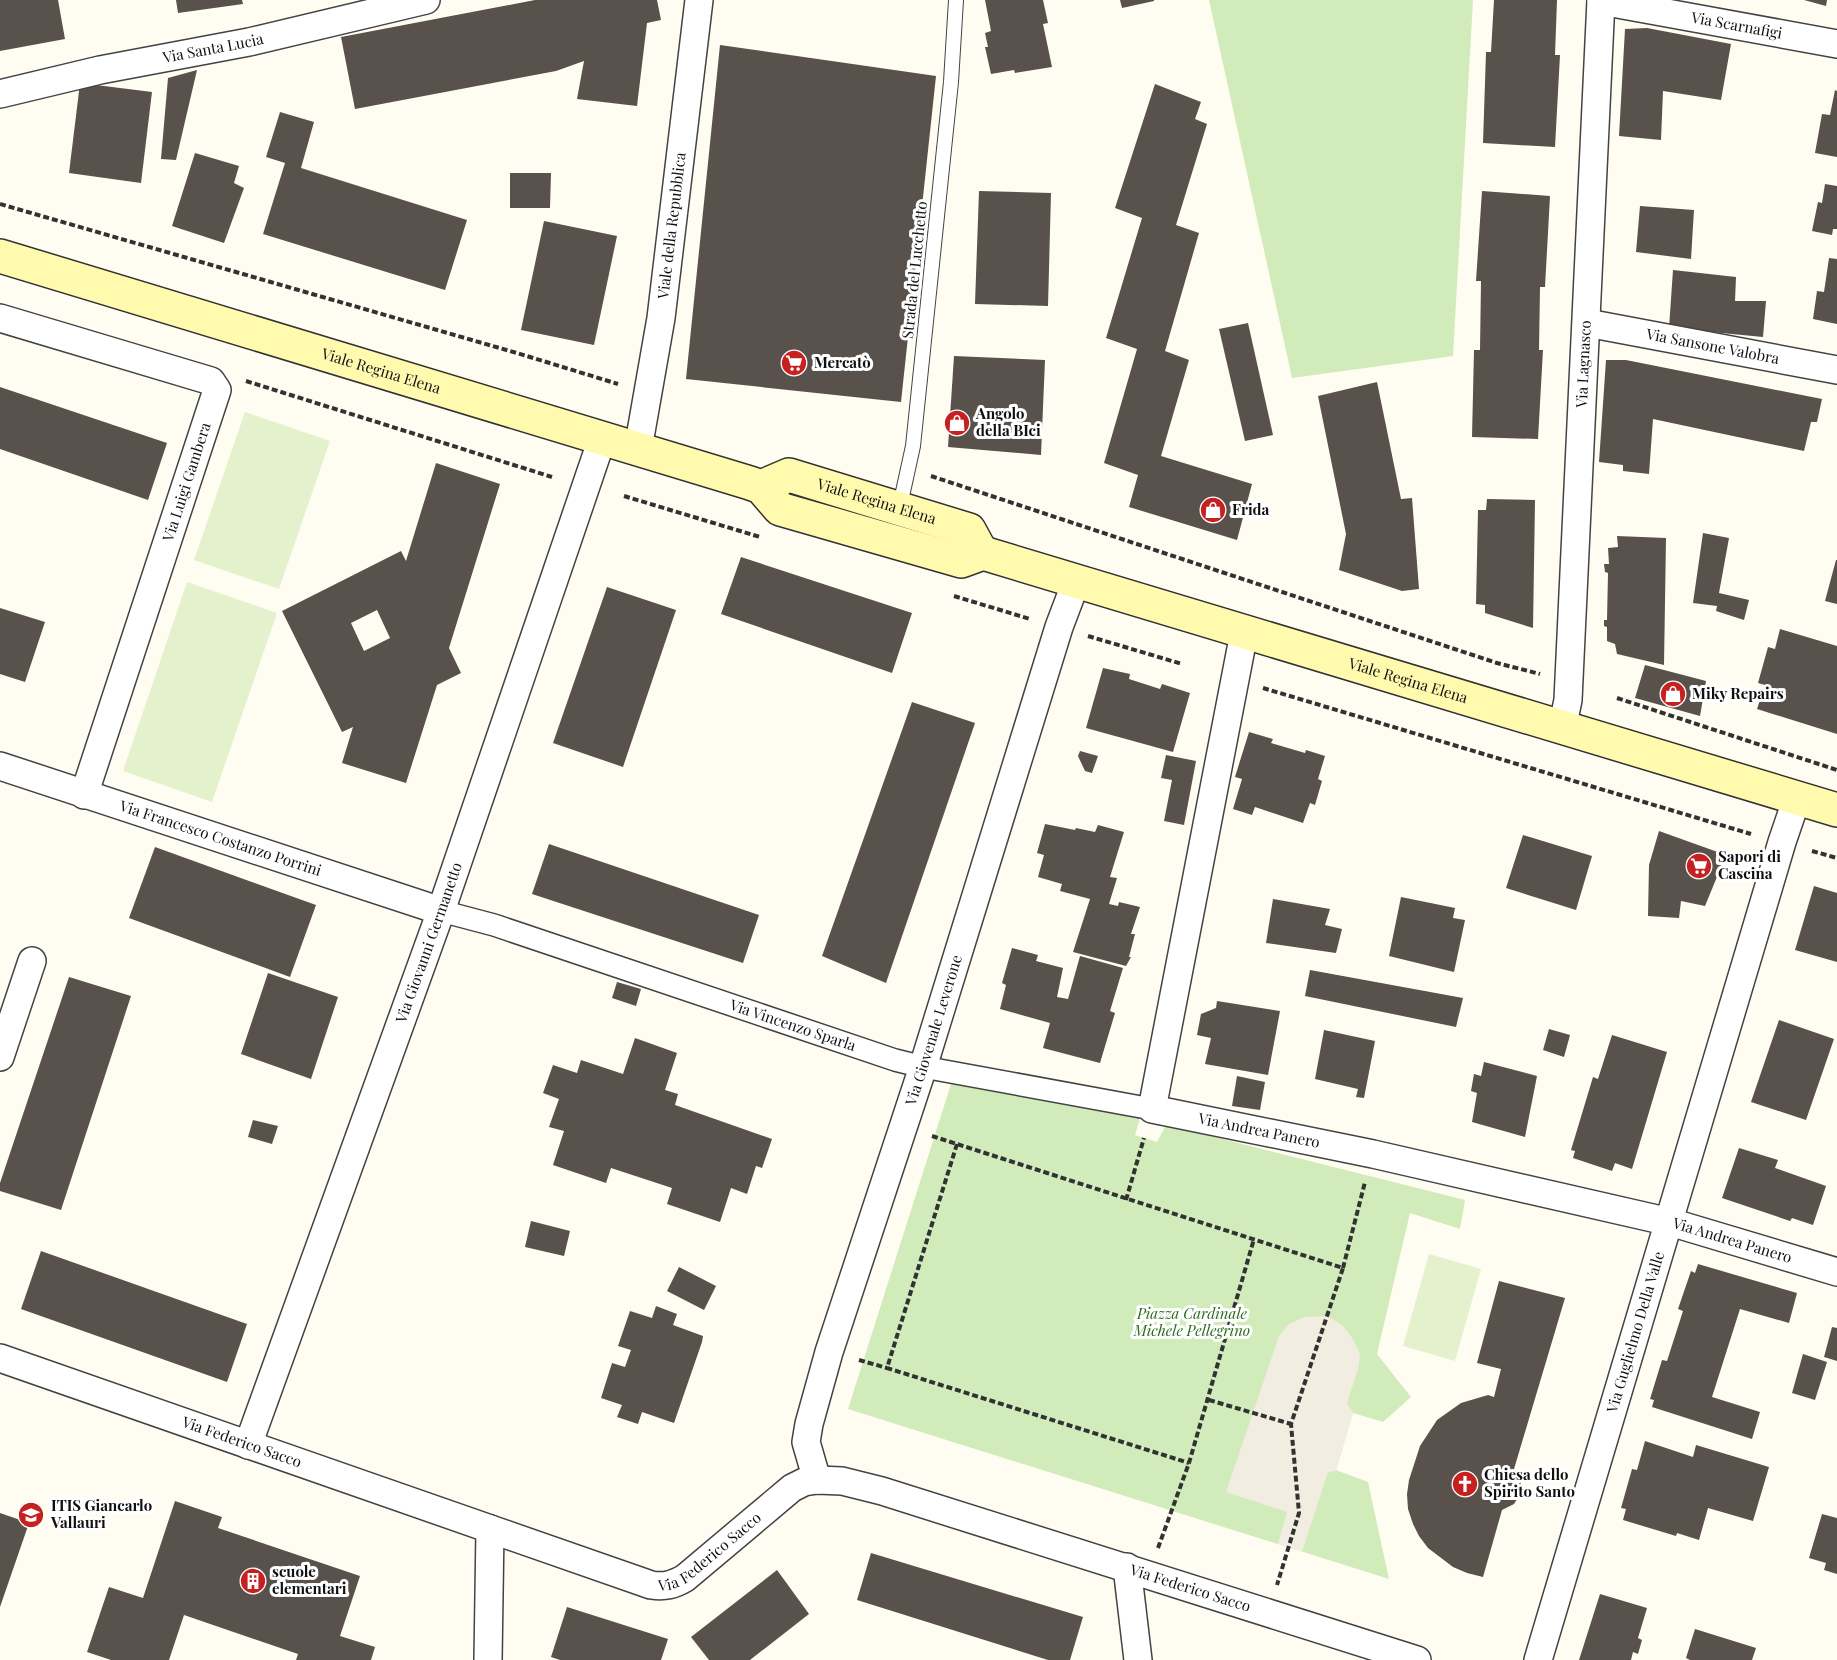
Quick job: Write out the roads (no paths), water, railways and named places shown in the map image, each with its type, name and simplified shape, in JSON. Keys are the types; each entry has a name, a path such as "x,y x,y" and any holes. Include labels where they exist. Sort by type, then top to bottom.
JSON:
{"main road":[{"name":"Viale Regina Elena","path":"0,256 761,487 789,475 894,525 969,530 981,552 1562,729 1837,810"}],"street":[{"name":"Via Santa Lucia","path":"0,94 100,70 249,42 426,0"},
{"name":"Viale della Repubblica","path":"638,449 661,318 699,0"},
{"name":"Via Scarnafigi","path":"1601,1 1837,44"},
{"name":"Via Lagnasco","path":"1562,729 1569,699 1601,1"},
{"name":"Via Luigi Gambera","path":"0,318 212,381 217,390 84,795"},
{"name":"Via Sansone Valobra","path":"1587,323 1837,370"},
{"name":"Via Giovanni Germanetto","path":"248,1445 441,911 602,439"},
{"name":"Via Giovenale Leverone","path":"817,1480 807,1442 809,1424 829,1352 923,1067 1059,627 1076,582"},
{"path":"1152,1109 1244,633"},
{"name":"Via Francesco Costanzo Porrini","path":"0,766 441,911"},
{"name":"Via Guglielmo Della Valle","path":"1539,1660 1797,798"},
{"name":"Via Vincenzo Sparla","path":"441,911 494,925 896,1060 1152,1109"},
{"path":"0,1057 32,961"},
{"name":"Via Andrea Panero","path":"1152,1109 1372,1154 1670,1222 1837,1272"},
{"name":"Via Federico Sacco","path":"0,1358 651,1585 664,1587 685,1578 792,1488 817,1480 842,1481 882,1491 1138,1570 1417,1660"},
{"path":"488,1660 490,1529"},
{"path":"1137,1660 1138,1570"}],"lane":[{"name":"Strada del Lucchetto","path":"894,525 909,468 951,82 956,0"}],"place":[{"name":"Mercatò","path":"794,363"},
{"name":"Angolo della BIci","path":"957,423"},
{"name":"Frida","path":"1213,510"},
{"name":"Miky Repairs","path":"1673,694"},
{"name":"Sapori di Cascina","path":"1699,866"},
{"name":"Chiesa dello Spirito Santo","path":"1465,1484"},
{"name":"ITIS Giancarlo Vallauri","path":"31,1515"},
{"name":"scuole elementari","path":"253,1581"}],"park label":[{"name":"Piazza Cardinale Michele Pellegrino","path":"1192,1322"}]}
